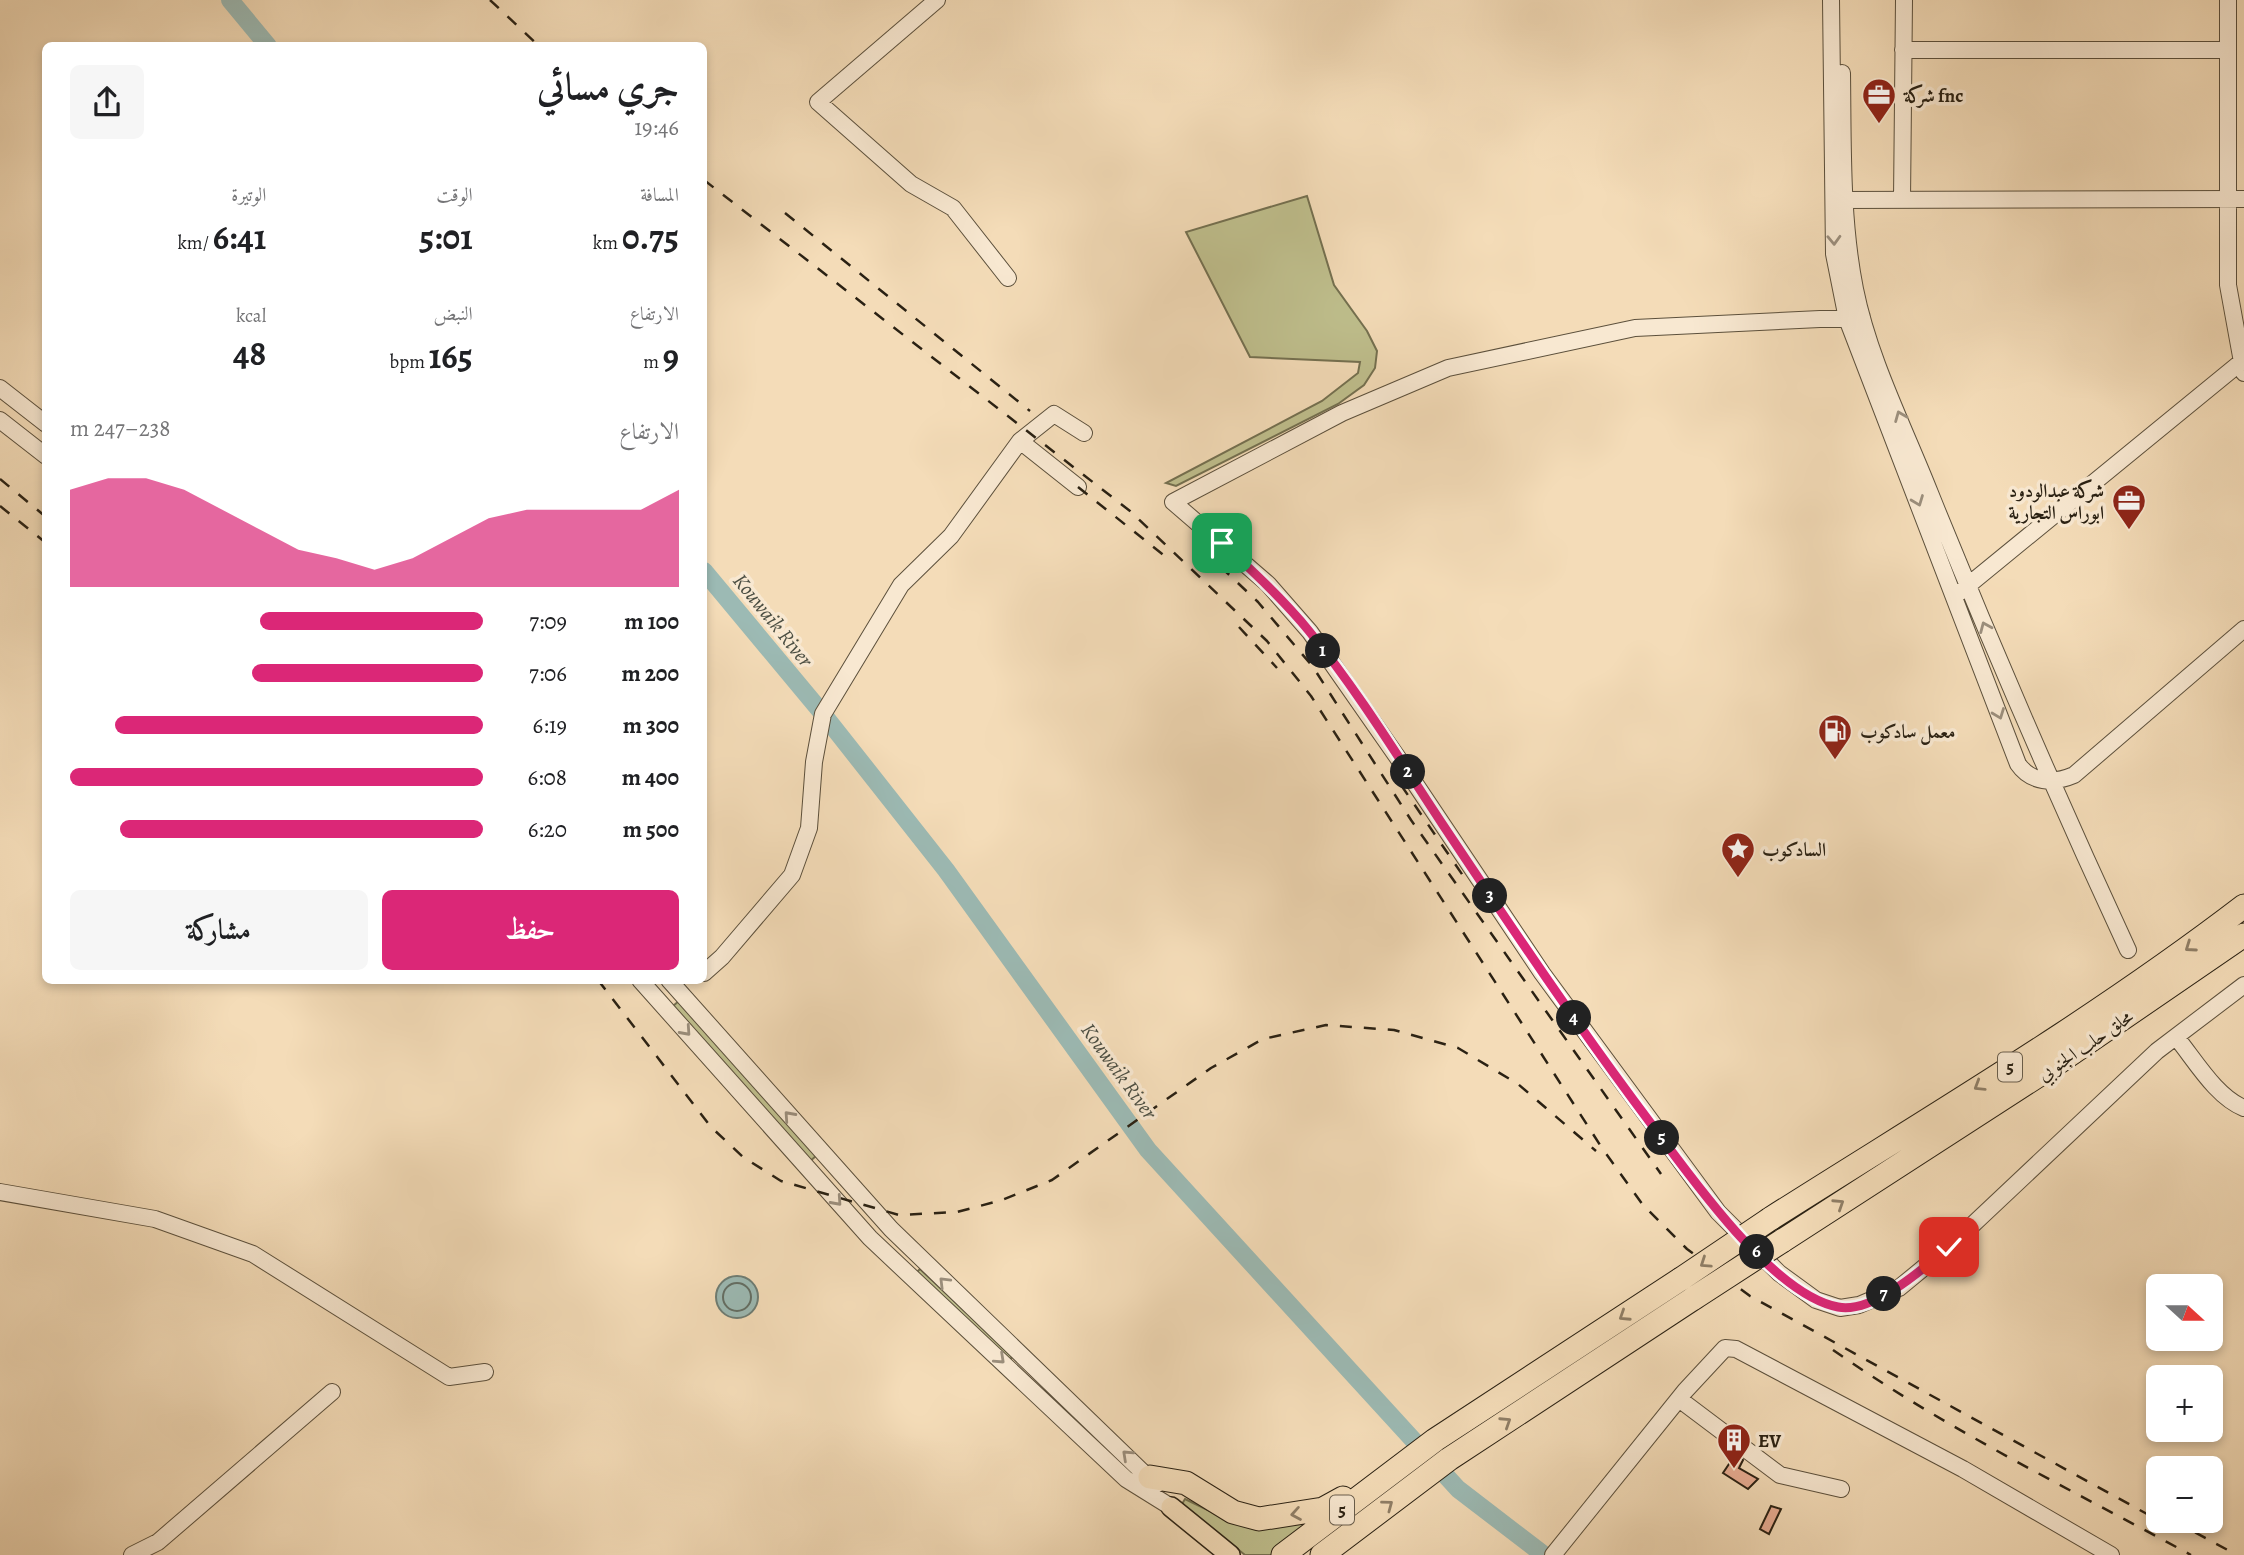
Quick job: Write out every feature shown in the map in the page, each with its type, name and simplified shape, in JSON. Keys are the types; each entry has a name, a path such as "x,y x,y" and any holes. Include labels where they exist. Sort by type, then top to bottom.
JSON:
{"highway":[{"name":"5","path":"1322,1555 1449,1459 1687,1288 1770,1219 2048,1042 2191,946 2244,906"},
{"name":"محلق حلب الجنوبي","path":"1687,1288 1782,1241 2059,1062 2244,935"},
{"name":"5","path":"1283,1555 1435,1440 1687,1288"},
{"path":"1150,1477 1186,1483 1233,1512 1259,1518 1323,1509 1401,1466"}],"main road":[{"path":"1171,1507 1230,1555"}],"street":[{"path":"936,0 818,102 911,184 953,208 1008,278"},
{"path":"1831,0 1839,200"},
{"path":"1842,0 1839,200 1834,254 1854,318 1961,591 2018,764 2030,777 2049,780 2066,779 2083,769 2244,629"},
{"path":"1902,200 1903,0"},
{"path":"1961,591 2242,368 2228,285 2236,200 2228,0"},
{"path":"1903,50 2228,50"},
{"path":"1839,200 2236,200"},
{"path":"1854,318 1635,328 1448,368 1342,413 1173,502 1268,584 1310,632 1401,761 1542,973 1718,1212 1779,1273 1816,1300 1840,1308 1859,1305 1899,1288 1949,1247 2055,1145 2176,1037 2242,992"},
{"path":"0,388 42,421"},
{"path":"707,970 722,957 792,875 809,828 814,762 824,714 901,585 951,536 1020,441 1054,414 1084,433"},
{"path":"0,420 42,453"},
{"path":"1020,441 1078,487"},
{"path":"2049,780 2127,950"},
{"path":"644,984 870,1238 1126,1479 1171,1507"},
{"path":"673,984 891,1229 1007,1344 1150,1477 1171,1507"},
{"path":"665,1008 691,984"},
{"path":"2176,1037 2223,1094 2232,1103 2244,1108"},
{"path":"0,1192 155,1219 253,1254 449,1377 485,1372"},
{"path":"1553,1555 1679,1399 1725,1348 1736,1349 1963,1469 2112,1555"},
{"path":"132,1555 158,1542 332,1392"},
{"path":"1679,1399 1780,1475 1842,1489"}],"green space":[{"path":"1307,196 1334,285 1367,331 1377,351 1375,368 1364,385 1338,404 1176,486 1166,483 1322,401 1358,373 1360,362 1250,357 1186,232"},
{"path":"680,1000 816,1156 809,1162 673,1006"},
{"path":"920,1269 1013,1356 1007,1363 914,1275"},
{"path":"1185,1499 1224,1518 1326,1515 1271,1555 1245,1555 1182,1504"}],"water":[{"path":"737,1276 752,1282 758,1297 752,1312 737,1318 722,1312 716,1297 722,1282"}],"building":[{"name":"EV","path":"1735,1455 1743,1460 1739,1468 1758,1479 1748,1489 1723,1473"},
{"name":"EV","path":"1771,1506 1781,1509 1769,1534 1760,1529"}],"waterway":[{"name":"Kouwaik River","path":"230,0 265,42"},
{"name":"Kouwaik River","path":"707,575 823,714 946,870 1148,1150 1458,1489 1544,1555"}],"railway":[{"path":"490,0 535,42"},
{"path":"707,182 1130,511 1267,641 1311,696 1602,1148 1643,1205 1687,1249 1750,1296 2146,1513"},
{"path":"785,213 1030,411"},
{"path":"0,479 42,514"},
{"path":"1078,487 1171,561"},
{"path":"0,506 42,540"},
{"path":"1203,550 1258,602 1313,667 1411,820 1661,1174"},
{"path":"1239,627 1277,668"},
{"path":"1401,785 1466,880"},
{"path":"601,984 711,1127 743,1157 781,1181 899,1215 957,1212 1002,1200 1052,1180 1211,1068 1263,1039 1326,1025 1394,1030 1458,1048 1518,1084 1596,1151"},
{"path":"1833,1350 1964,1432 2191,1555"},
{"path":"2196,1533 2237,1555"}],"place":[{"name":"شركة fnc","path":"1879,125"},
{"name":"شركة عبدالودود ابوراس التجارية","path":"2129,531"},
{"name":"معمل سادكوب","path":"1835,761"},
{"name":"السادكوب","path":"1738,879"},
{"name":"EV","path":"1734,1470"}],"route":[{"path":"1222,543 1268,584 1310,632 1401,761 1542,973 1622,1084 1718,1212 1779,1273 1816,1300 1840,1308 1859,1305 1899,1288 1949,1247"}]}
